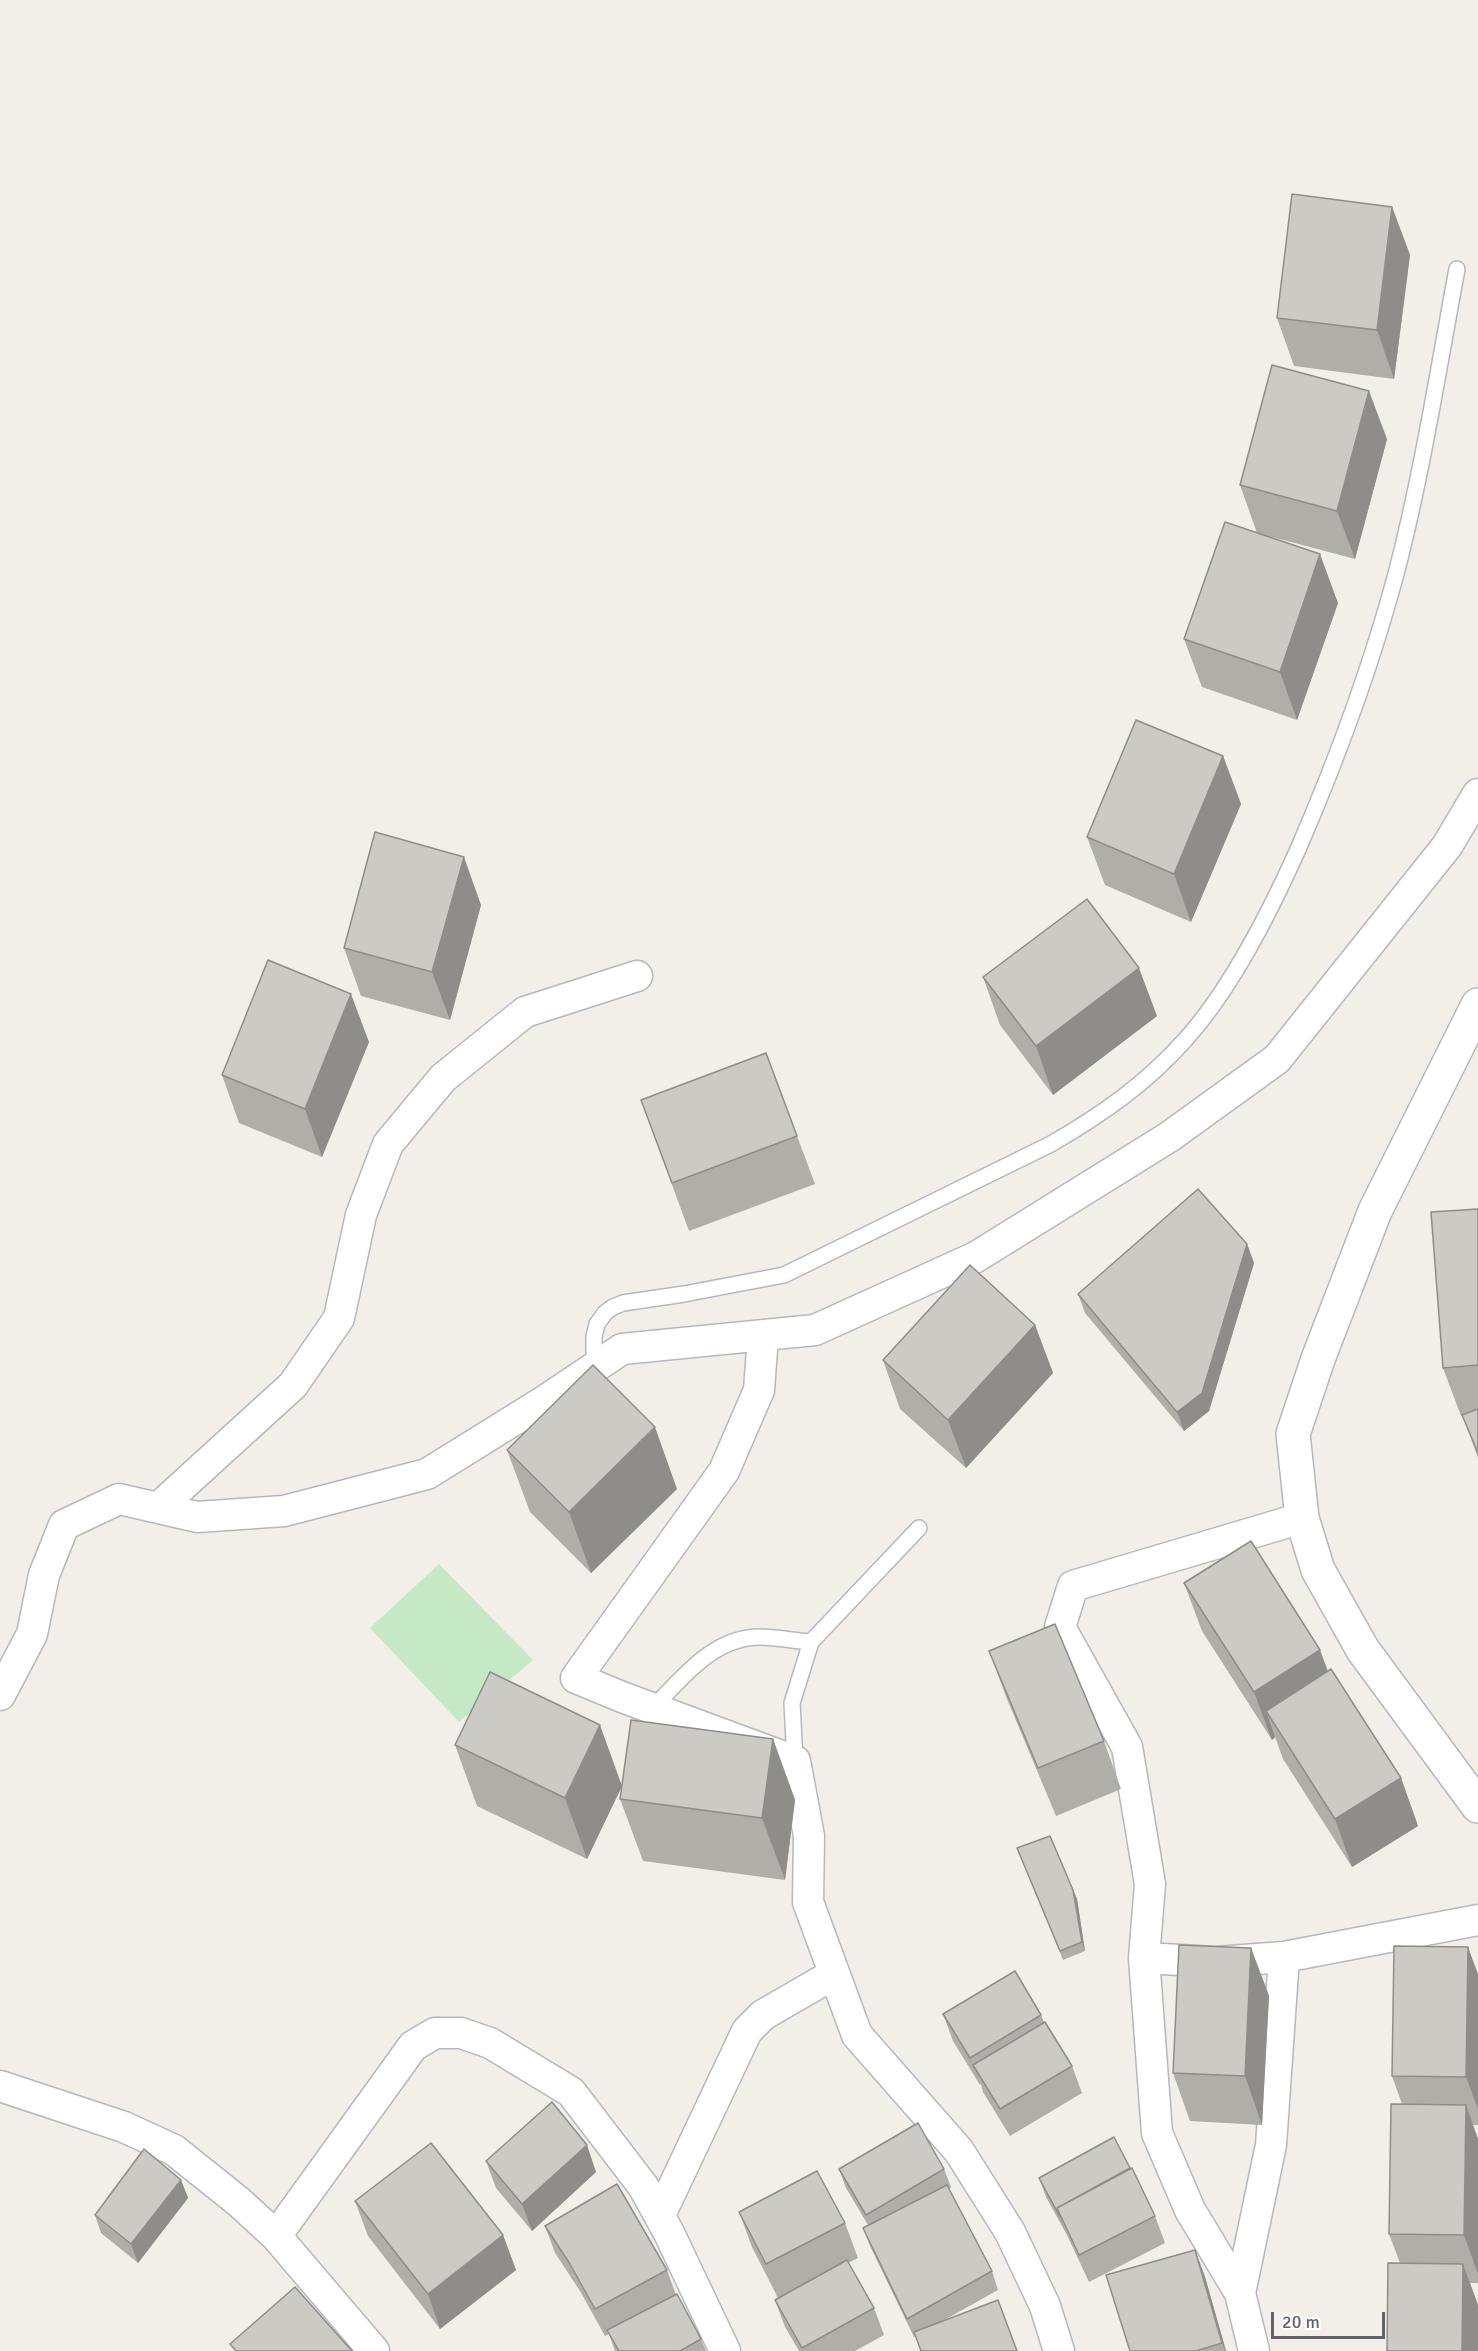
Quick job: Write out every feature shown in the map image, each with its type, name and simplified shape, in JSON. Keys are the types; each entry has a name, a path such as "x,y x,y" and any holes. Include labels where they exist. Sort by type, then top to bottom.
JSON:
{"street":[{"path":"0,1695 32,1634 44,1575 64,1525 119,1499 197,1517 284,1511 428,1474 622,1349 815,1330 976,1257 1169,1137 1277,1059 1447,846 1478,794"},
{"path":"158,1509 293,1385 339,1318 362,1215 388,1144 444,1078 525,1012 638,976"},
{"path":"1478,1005 1374,1211 1318,1359 1293,1434 1302,1518 1318,1570 1363,1650 1478,1806"},
{"path":"763,1336 759,1390 724,1471 576,1678 652,1709 795,1761 808,1836 808,1902 857,2035 959,2151 1010,2232 1045,2306 1059,2351"},
{"path":"1254,2351 1240,2293 1190,2210 1157,2133 1144,1958 1150,1884 1127,1748 1060,1627 1073,1586 1302,1518"},
{"path":"1144,1958 1216,1962 1284,1957 1478,1920"},
{"path":"1240,2293 1271,2145 1284,1957"},
{"path":"660,2215 747,2031 763,2015 834,1974"},
{"path":"276,2236 413,2046 435,2033 461,2033 490,2043 571,2092 643,2186 660,2215 725,2351"},
{"path":"0,2086 124,2127 174,2150 239,2202 276,2236 374,2351"}],"lane":[{"path":"599,1364 594,1352 597,1324 613,1307 623,1303 784,1275 1088,1123 1124,1098 1156,1070 1204,1016 1232,975 1276,899 1316,808 1354,706 1396,575 1413,502 1457,269"},
{"path":"795,1761 792,1703 811,1642 919,1528"},
{"path":"652,1709 701,1659 733,1642 759,1637 811,1642"}],"green space":[{"path":"439,1564 533,1660 459,1722 370,1628"}],"building":[{"path":"1292,194 1392,207 1377,330 1277,318"},
{"path":"1272,365 1369,391 1337,511 1240,485"},
{"path":"1225,522 1320,554 1280,672 1184,639"},
{"path":"1136,720 1223,756 1174,874 1087,837"},
{"path":"375,832 464,857 432,972 344,948"},
{"path":"1087,899 1139,968 1036,1046 983,977"},
{"path":"268,960 351,994 305,1109 222,1075"},
{"path":"766,1053 797,1136 672,1183 641,1100"},
{"path":"1198,1189 1247,1244 1202,1393 1177,1412 1078,1294"},
{"path":"1478,1209 1478,1365 1443,1368 1431,1212"},
{"path":"970,1265 1035,1325 948,1420 883,1360"},
{"path":"593,1365 655,1427 569,1512 507,1450"},
{"path":"1478,1409 1478,1453 1462,1415"},
{"path":"1251,1541 1320,1650 1254,1692 1184,1583"},
{"path":"1055,1624 1104,1741 1038,1768 989,1651"},
{"path":"1331,1669 1401,1778 1335,1819 1266,1711"},
{"path":"490,1672 600,1725 565,1798 455,1745"},
{"path":"631,1720 773,1739 762,1818 620,1799"},
{"path":"1050,1836 1073,1890 1082,1942 1060,1951 1017,1848"},
{"path":"1179,1945 1251,1948 1245,2076 1173,2073"},
{"path":"1394,1946 1468,1947 1466,2077 1392,2076"},
{"path":"1015,1971 1041,2015 970,2058 943,2014"},
{"path":"1045,2022 1072,2066 1000,2109 973,2065"},
{"path":"552,2102 587,2145 522,2204 486,2161"},
{"path":"1391,2104 1466,2105 1464,2235 1389,2234"},
{"path":"918,2123 944,2169 866,2215 839,2169"},
{"path":"1114,2137 1130,2168 1057,2208 1060,2217 1039,2178"},
{"path":"431,2143 503,2235 428,2294 355,2201"},
{"path":"144,2149 181,2180 131,2244 95,2215"},
{"path":"1132,2168 1155,2216 1079,2255 1057,2208"},
{"path":"817,2171 845,2223 766,2264 739,2212"},
{"path":"617,2184 667,2270 595,2309 570,2264 545,2226"},
{"path":"947,2185 992,2271 907,2319 863,2228"},
{"path":"1195,2250 1222,2343 1196,2351 1130,2351 1106,2275"},
{"path":"847,2260 874,2308 802,2348 775,2300"},
{"path":"1388,2263 1463,2264 1462,2351 1387,2351"},
{"path":"295,2287 352,2351 236,2351 230,2344"},
{"path":"677,2294 701,2339 680,2351 619,2351 607,2330"},
{"path":"998,2300 1017,2351 921,2351 914,2332"}]}
